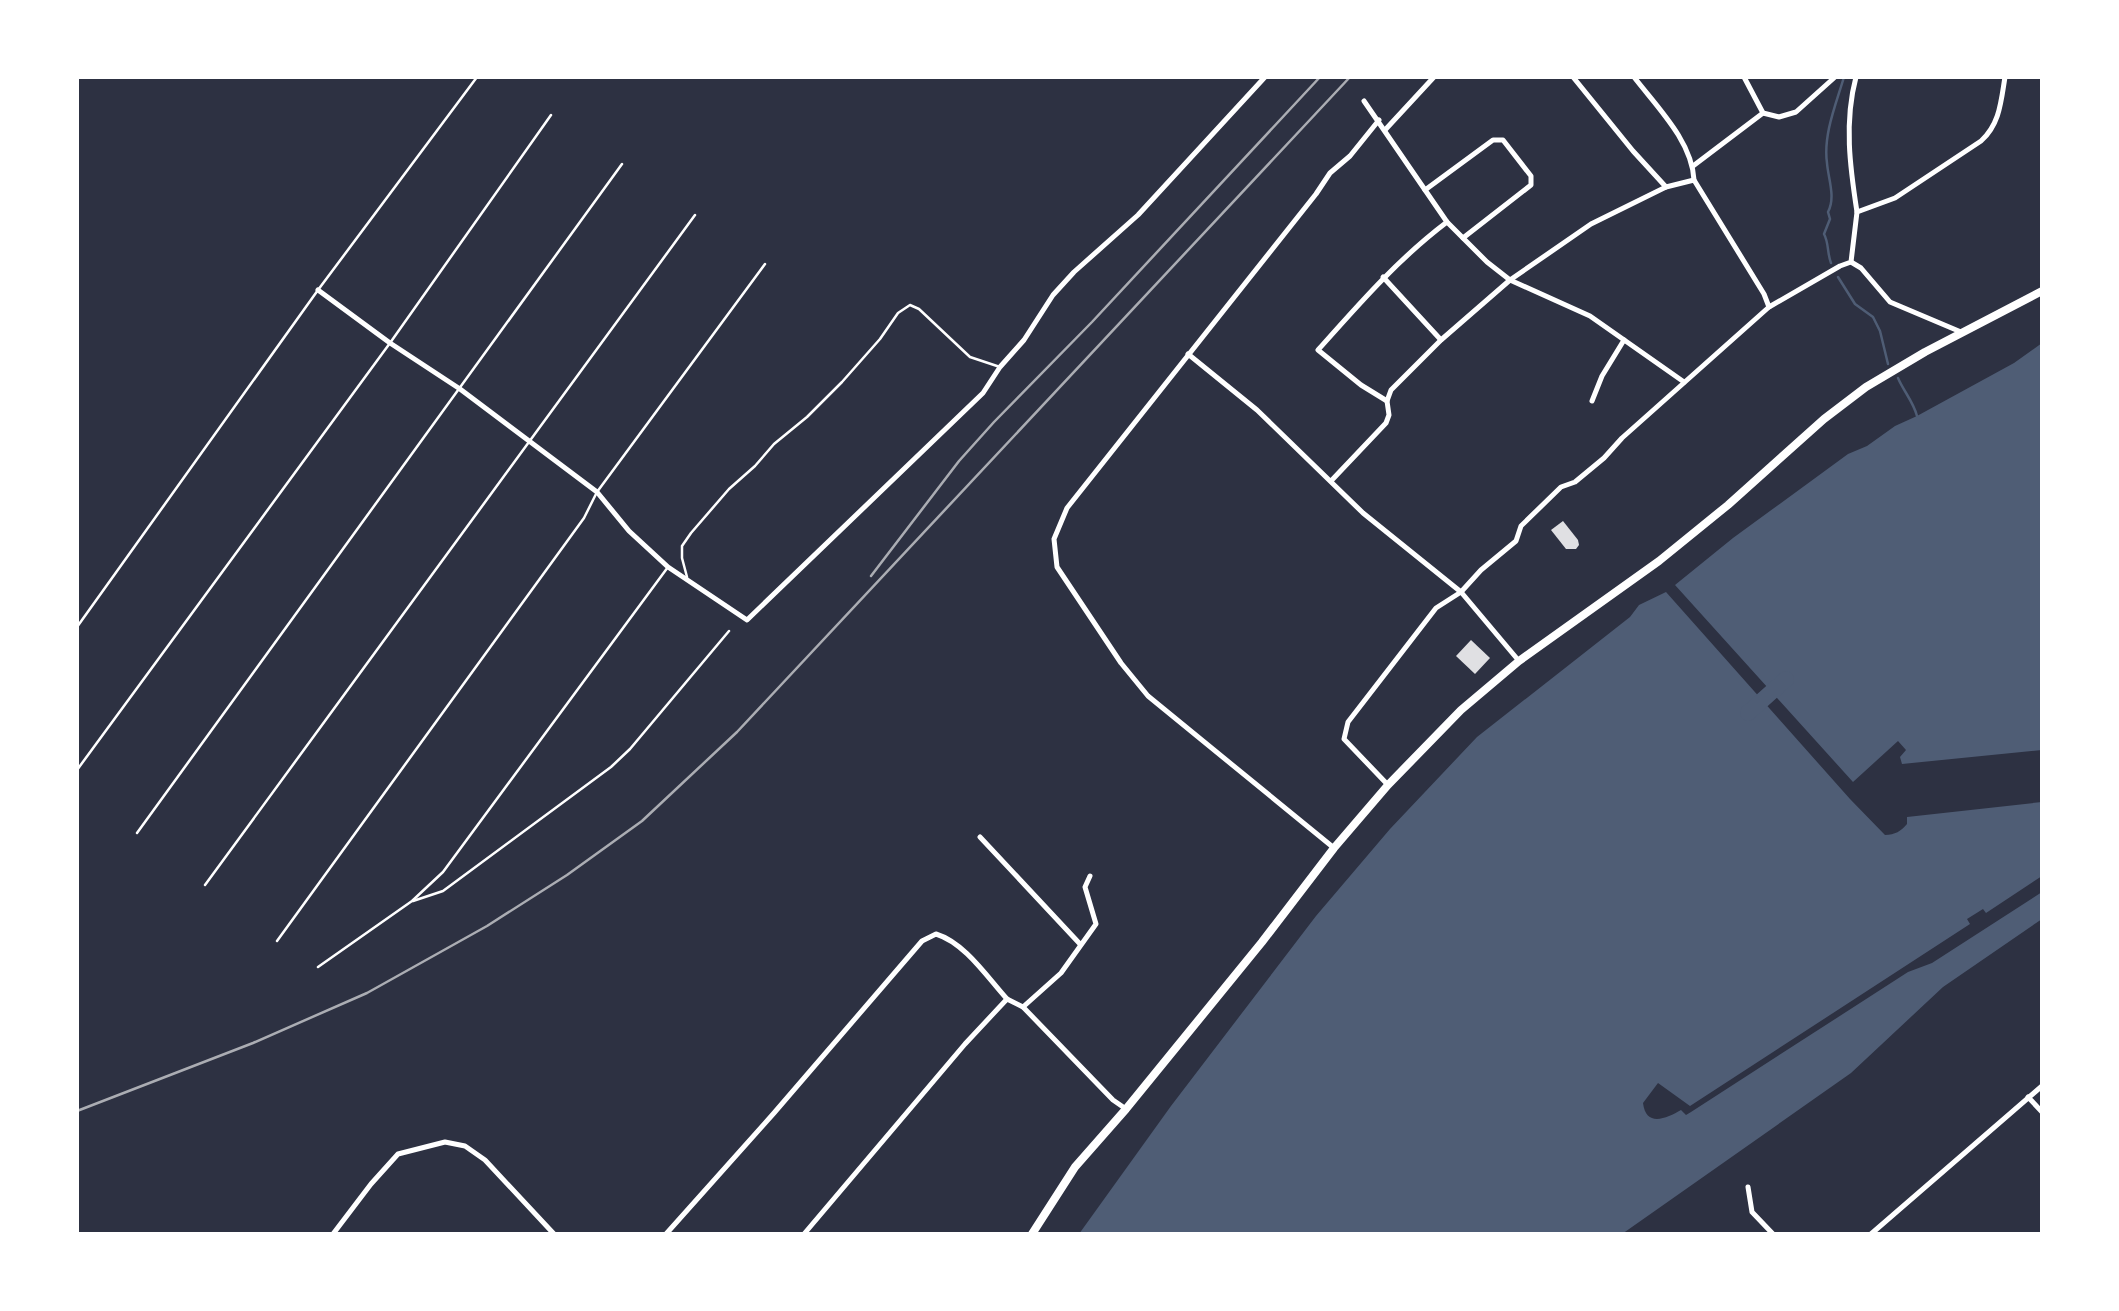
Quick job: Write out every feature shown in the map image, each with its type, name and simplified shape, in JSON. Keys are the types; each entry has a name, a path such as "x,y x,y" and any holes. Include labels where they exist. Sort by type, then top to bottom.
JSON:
{"main road":[{"path":"1032,1234 1076,1167 1262,942 1334,848 1388,785 1461,710 1520,661 1659,561 1728,505 1824,419 1866,387 1961,332 2042,291"}],"street":[{"path":"318,290 530,440 597,492 629,531 668,568 747,620 983,393 1000,367 1024,340 1053,295 1074,272 1138,215 1265,77"},
{"path":"1385,130 1434,77"},
{"path":"1573,77 1666,187"},
{"path":"1634,77 1675,131 1693,166 1694,180 1764,294 1769,307"},
{"path":"1744,77 1763,113 1779,117 1796,112 1835,77"},
{"path":"1851,262 1857,212 1849,160 1850,100 1856,77"},
{"path":"1857,212 1895,198 1992,131 2005,77"},
{"path":"1364,101 1447,222 1487,262 1510,280 1590,316 1684,382"},
{"path":"1693,166 1763,113"},
{"path":"1334,848 1148,696 1121,663 1057,567 1054,539 1067,508 1317,194 1330,173 1350,156 1379,120"},
{"path":"1425,190 1493,141 1503,140 1531,176 1531,185 1463,238"},
{"path":"1331,481 1386,423 1390,415 1387,401 1391,390 1441,340 1510,280 1591,224 1666,187 1694,180"},
{"path":"1387,401 1361,385 1318,350 1383,277 1415,246 1447,222"},
{"path":"1388,785 1344,739 1348,722 1436,608 1461,592 1481,570 1516,541 1521,526 1561,487 1575,482 1604,458 1622,438 1769,307 1851,262"},
{"path":"1851,262 1861,268 1890,302 1961,332"},
{"path":"1383,277 1441,340"},
{"path":"1592,401 1602,376 1624,340"},
{"path":"1188,354 1256,410 1363,513 1461,592 1520,661"},
{"path":"981,837 1080,944"},
{"path":"1023,1007 1061,973 1096,924 1085,887 1090,876"},
{"path":"666,1234 922,941 936,934 946,937 961,949 1007,999 1023,1007 1113,1100 1126,1109"},
{"path":"804,1234 965,1044 1007,999"},
{"path":"1871,1234 2042,1086"},
{"path":"2028,1097 2042,1112"},
{"path":"333,1234 398,1154 445,1142 465,1146 485,1160 554,1234"},
{"path":"1748,1186 1752,1212 1773,1234"}],"lane":[{"path":"77,627 318,290 477,77"},
{"path":"77,770 390,342 551,115"},
{"path":"137,833 622,164"},
{"path":"205,885 695,215"},
{"path":"277,941 584,518 597,492 765,264"},
{"path":"688,580 682,546 691,533 729,489 842,382 880,339 898,313 910,305 919,309 970,357 1000,367"},
{"path":"318,967 412,901 443,872 668,568"},
{"path":"412,901 443,891 611,767 630,749 729,631"}],"water":[{"path":"2042,343 2042,750 1902,764 1900,757 1906,750 1898,741 1853,782 1675,585 1733,538 1848,454 1867,446 1895,426 2014,363"},
{"path":"1666,592 1885,835 1902,829 1907,824 1907,817 2042,802 2042,876 1986,913 1983,909 1967,919 1970,924 1690,1106 1658,1083 1643,1103 1648,1116 1664,1118 1681,1110 1686,1115 1908,972 1932,963 2042,892 2042,919 1943,987 1851,1073 1622,1234 1079,1234 1171,1106 1316,916 1390,829 1477,737 1630,617 1639,605"}],"building":[{"path":"1563,521 1578,540 1576,549 1566,549 1551,530"},
{"path":"1471,640 1490,658 1475,674 1456,656"}],"waterway":[{"path":"1831,263 1824,234 1830,219 1828,212 1831,200 1826,152 1831,120 1844,77"},
{"path":"1838,277 1855,304 1873,317 1880,331 1888,364"},
{"path":"1898,378 1917,416"},
{"path":"1748,713 1786,679"}],"railway":[{"path":"871,576 959,461 994,422 1092,322 1320,77"},
{"path":"77,1111 253,1043 367,993 487,926 567,875 642,821 737,732 1350,77"}]}
